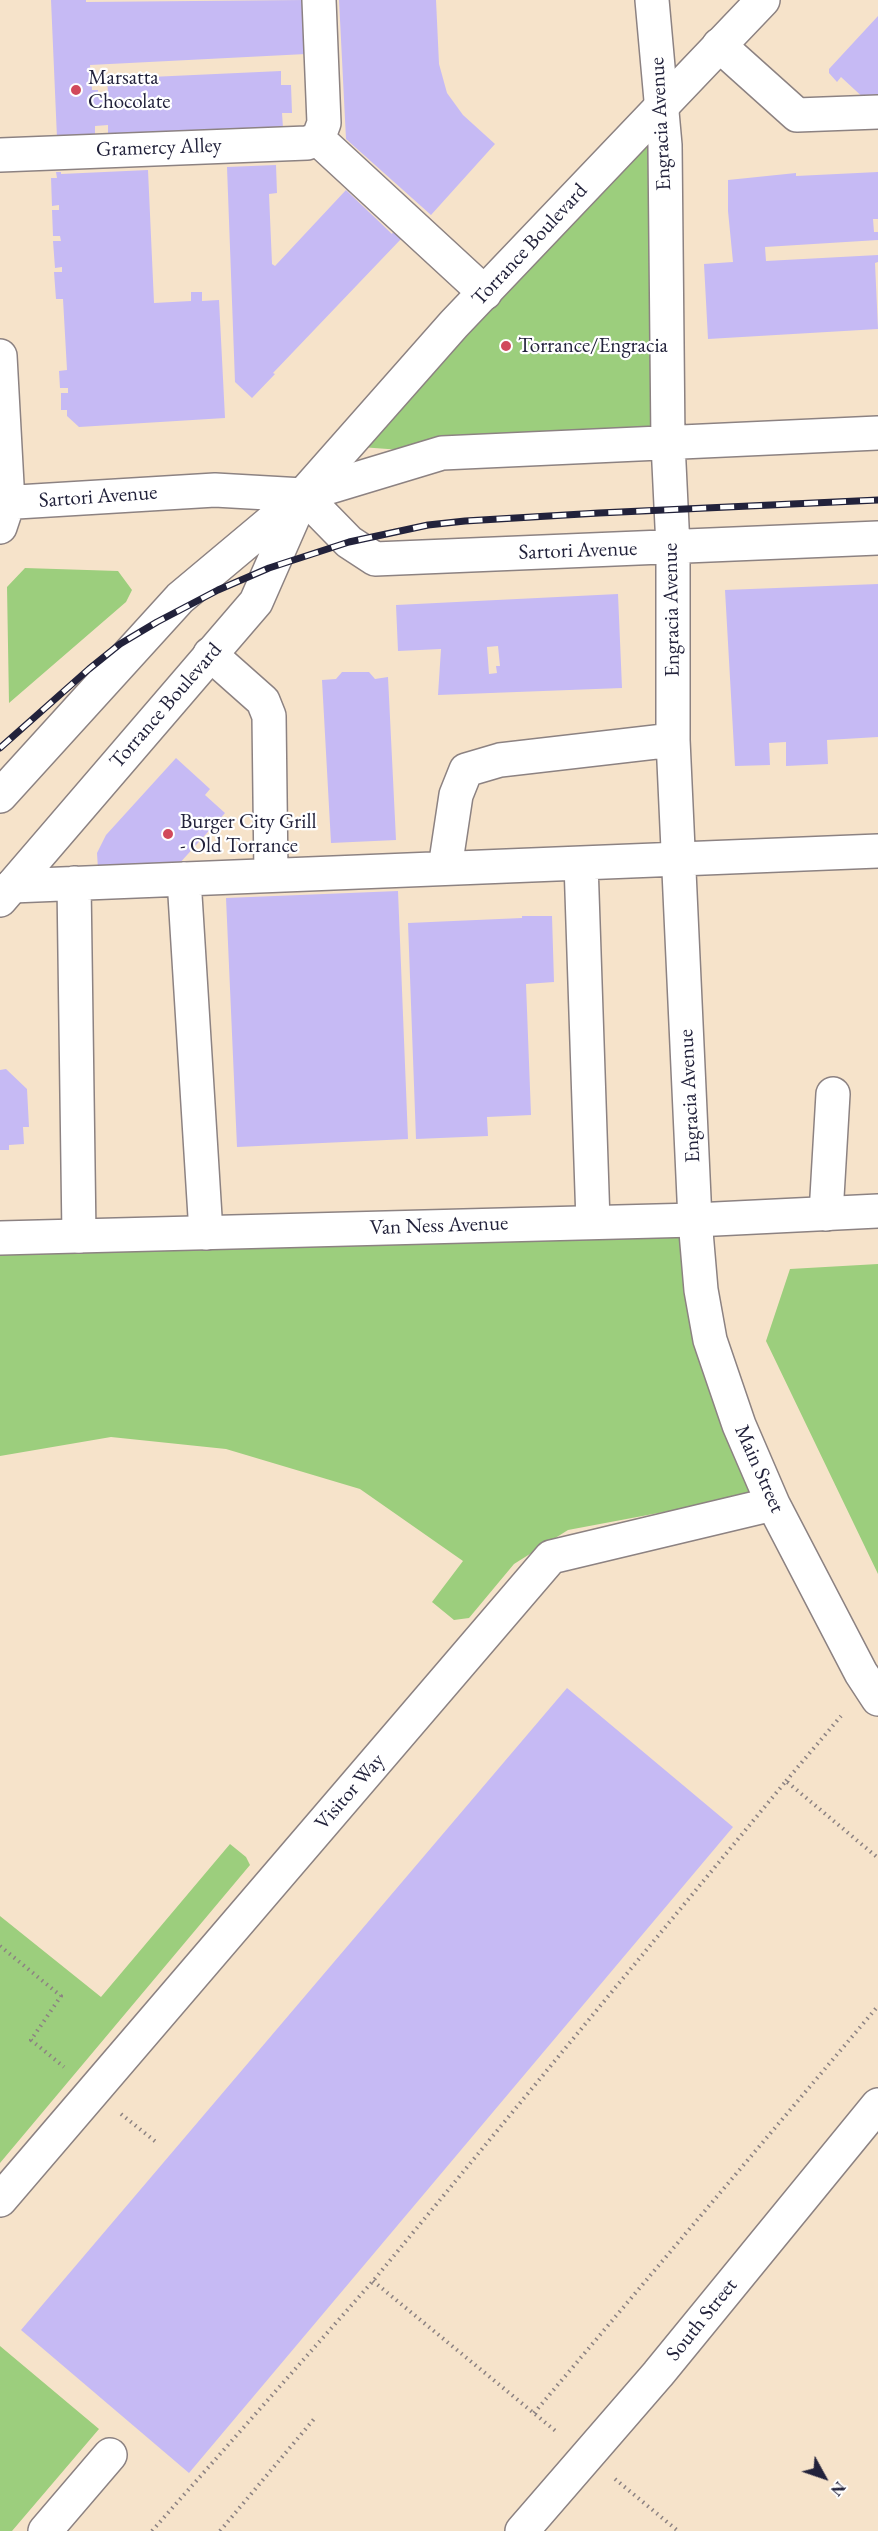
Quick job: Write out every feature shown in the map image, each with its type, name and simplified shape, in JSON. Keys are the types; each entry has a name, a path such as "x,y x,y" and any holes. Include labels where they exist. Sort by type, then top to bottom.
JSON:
{"street":[{"path":"319,0 324,123 318,139 485,293"},
{"name":"Engracia Avenue","path":"652,0 665,145 668,443 673,547 673,740 695,1220"},
{"name":"Torrance Boulevard","path":"0,796 180,598 303,495 485,293 662,103 762,0"},
{"path":"719,45 797,115 878,112"},
{"name":"Gramercy Alley","path":"0,155 307,143 318,139"},
{"path":"0,356 3,511"},
{"name":"Sartori Avenue","path":"3,511 215,490 303,495 442,453 878,433"},
{"name":"Torrance Boulevard","path":"6,893 256,602 303,495"},
{"name":"Sartori Avenue","path":"303,495 349,542 375,559 878,538"},
{"path":"210,654 263,701 269,716 271,875"},
{"path":"445,868 456,795 466,770 500,760 673,740"},
{"path":"6,893 74,883 878,851"},
{"path":"581,863 593,1222"},
{"path":"184,879 206,1233"},
{"path":"74,883 79,1236"},
{"path":"826,1214 832,1094"},
{"name":"Van Ness Avenue","path":"0,1238 695,1220 878,1211"},
{"name":"Main Street","path":"695,1220 701,1290 711,1340 738,1425 773,1504 861,1673 878,1699"},
{"name":"Visitor Way","path":"0,2200 551,1557 773,1504"},
{"name":"South Street","path":"522,2531 658,2374 878,2105"},
{"path":"45,2531 110,2455"}],"path":[{"path":"152,2531 373,2281 841,1716"},
{"path":"786,1781 878,1858"},
{"path":"0,1946 61,1996 31,2040 156,2142"},
{"path":"534,2413 878,2006"},
{"path":"373,2281 678,2531"},
{"path":"220,2531 314,2419"}],"green space":[{"path":"662,103 668,443 442,453 347,446"},
{"path":"25,568 118,571 132,590 126,602 9,703 7,587"},
{"path":"695,1220 701,1290 773,1504 669,1511 568,1530 514,1564 469,1618 454,1620 432,1602 463,1561 360,1489 226,1449 111,1437 0,1456 0,1238"},
{"path":"878,1264 878,1574 766,1341 790,1269"},
{"path":"230,1844 246,1857 250,1865 0,2163 0,1916 101,1997"},
{"path":"0,2346 99,2429 12,2531 0,2531"}],"building":[{"path":"51,0 86,0 86,2 304,0 306,54 90,65 92,90 98,90 98,94 108,93 107,79 281,71 281,85 291,85 292,113 282,113 283,128 108,136 108,125 95,126 95,137 57,138"},
{"path":"339,0 436,0 439,64 447,93 463,115 495,144 431,215 346,139"},
{"path":"878,16 878,102 868,102 841,77 837,82 829,73 829,69"},
{"path":"276,165 277,193 269,194 272,264 275,266 346,190 392,234 393,232 401,239 252,398 235,382 227,167"},
{"path":"148,170 154,303 191,301 191,292 202,292 202,301 219,300 225,418 79,427 67,416 67,410 61,410 61,393 68,393 68,388 60,388 59,371 67,370 63,299 56,299 54,272 62,272 62,267 55,268 53,241 61,241 60,236 53,236 52,210 59,210 59,205 52,206 51,178 57,178 56,172 61,172 61,174"},
{"path":"878,172 878,219 873,219 874,232 878,232 878,240 765,247 766,261 878,255 878,262 875,263 878,329 708,339 704,264 733,262 728,211 728,180 796,173 796,176"},
{"path":"878,584 878,737 827,740 828,764 786,766 786,742 769,743 770,765 735,766 725,590"},
{"path":"618,594 622,688 438,695 441,649 398,651 396,605","holes":["498,646 500,666 496,666 497,673 489,674 487,647"]},
{"path":"342,672 369,672 375,679 388,677 396,840 331,843 322,680 336,679"},
{"path":"176,758 210,789 205,795 225,813 178,865 98,869 97,853 106,835"},
{"path":"398,891 408,1139 237,1147 226,898"},
{"path":"522,916 552,916 554,982 526,984 531,1115 487,1117 488,1136 416,1139 408,923 522,918"},
{"path":"6,1069 27,1089 29,1127 23,1127 24,1144 9,1145 9,1150 0,1150 0,1070"},
{"path":"567,1688 733,1827 189,2473 21,2330"}],"railway":[{"path":"0,748 120,644 157,622 218,590 269,568 349,542 428,525 465,521 878,500"}],"place":[{"name":"Marsatta Chocolate","path":"76,90"},
{"name":"Torrance/Engracia","path":"506,346"},
{"name":"Burger City Grill - Old Torrance","path":"168,834"}]}
